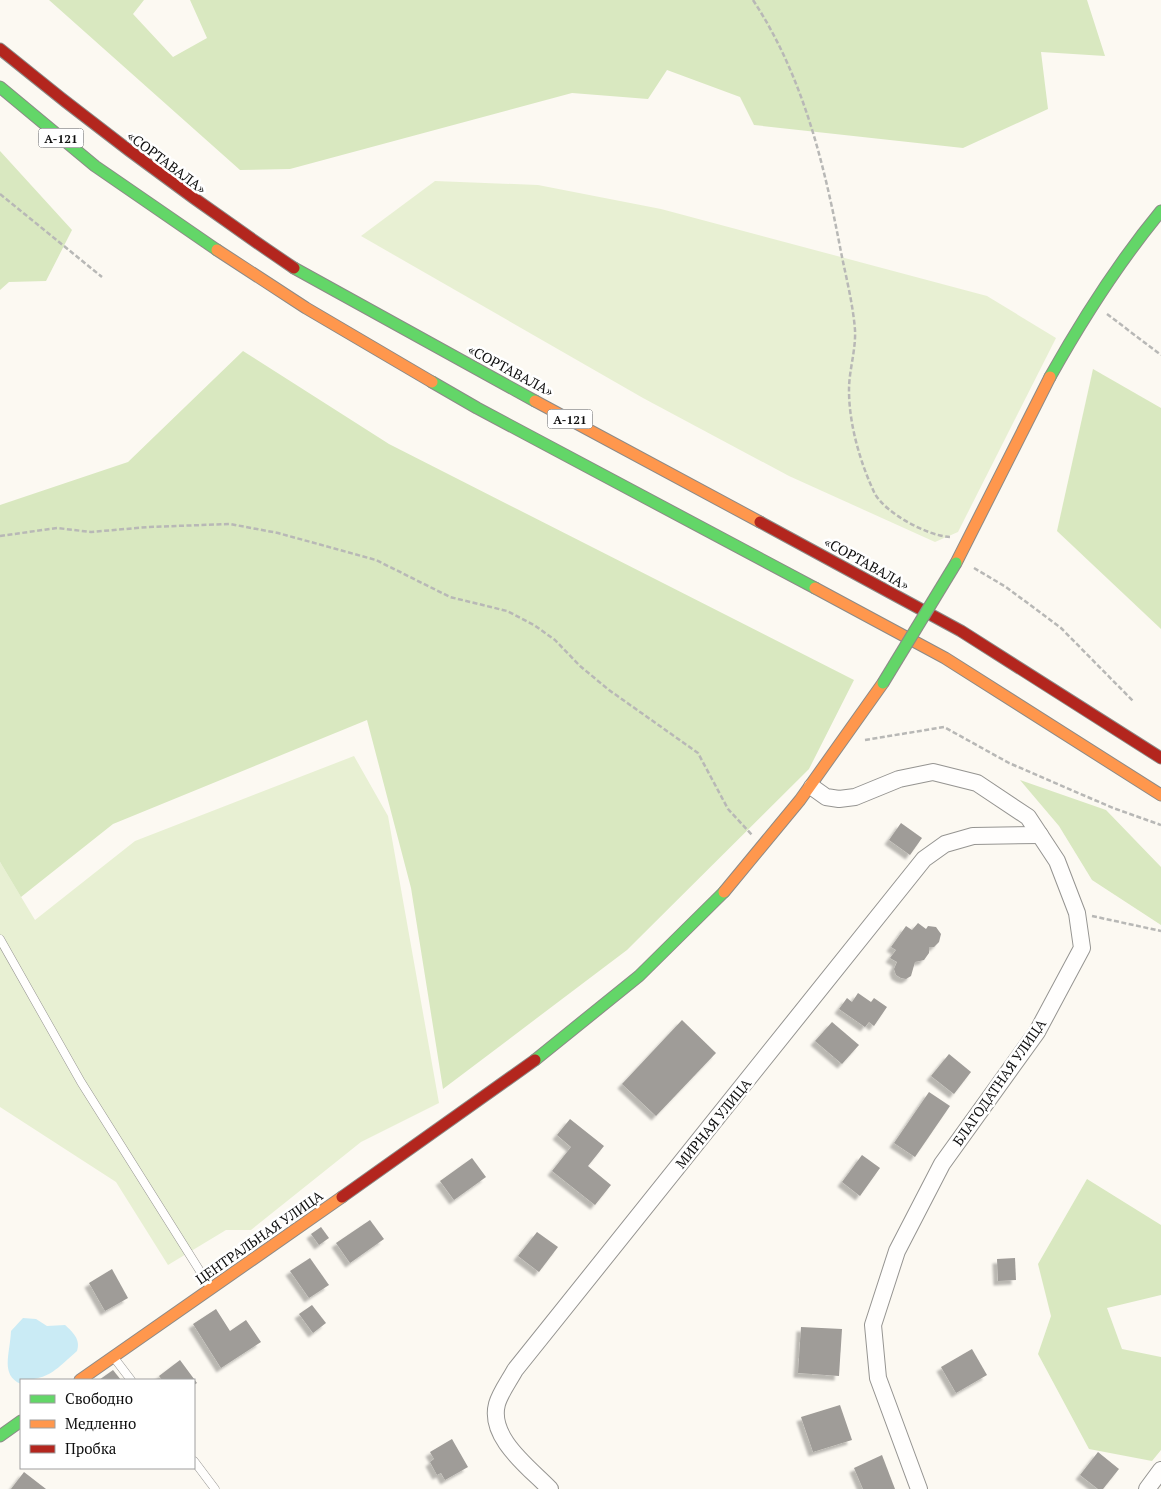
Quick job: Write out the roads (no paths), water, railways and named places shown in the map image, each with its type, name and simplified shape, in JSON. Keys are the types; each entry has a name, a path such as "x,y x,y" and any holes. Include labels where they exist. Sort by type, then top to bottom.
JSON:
{"main road":[{"name":"«СОРТАВАЛА»","path":"0,49 89,122 192,199 308,277 961,631 1161,758"},
{"name":"А-121","path":"0,87 95,166 168,219 306,308 477,408 945,658 1161,795"},
{"name":"ЦЕНТРАЛЬНАЯ УЛИЦА","path":"81,1379 456,1118 546,1052 639,976 703,913 766,846 840,748 883,683 956,563 1060,358 1091,303 1161,211"},
{"path":"0,1436 20,1422"}],"street":[{"name":"БЛАГОДАТНАЯ УЛИЦА","path":"812,787 826,797 839,799 856,797 899,779 933,772 977,783 1028,817 1057,861 1077,914 1082,948 1037,1032 942,1164 897,1251 873,1325 878,1378 919,1489"},
{"name":"МИРНАЯ УЛИЦА","path":"550,1489 512,1449 496,1426 497,1404 515,1370 924,859 945,844 973,836 1040,835"}],"lane":[{"path":"0,940 80,1082 190,1252 211,1289"},
{"path":"113,1357 130,1379"},
{"path":"195,1462 215,1489"}],"water":[{"path":"23,1318 36,1319 47,1326 65,1325 76,1336 78,1343 77,1351 52,1372 39,1378 20,1379 20,1383 10,1375 8,1369 11,1331"}]}
